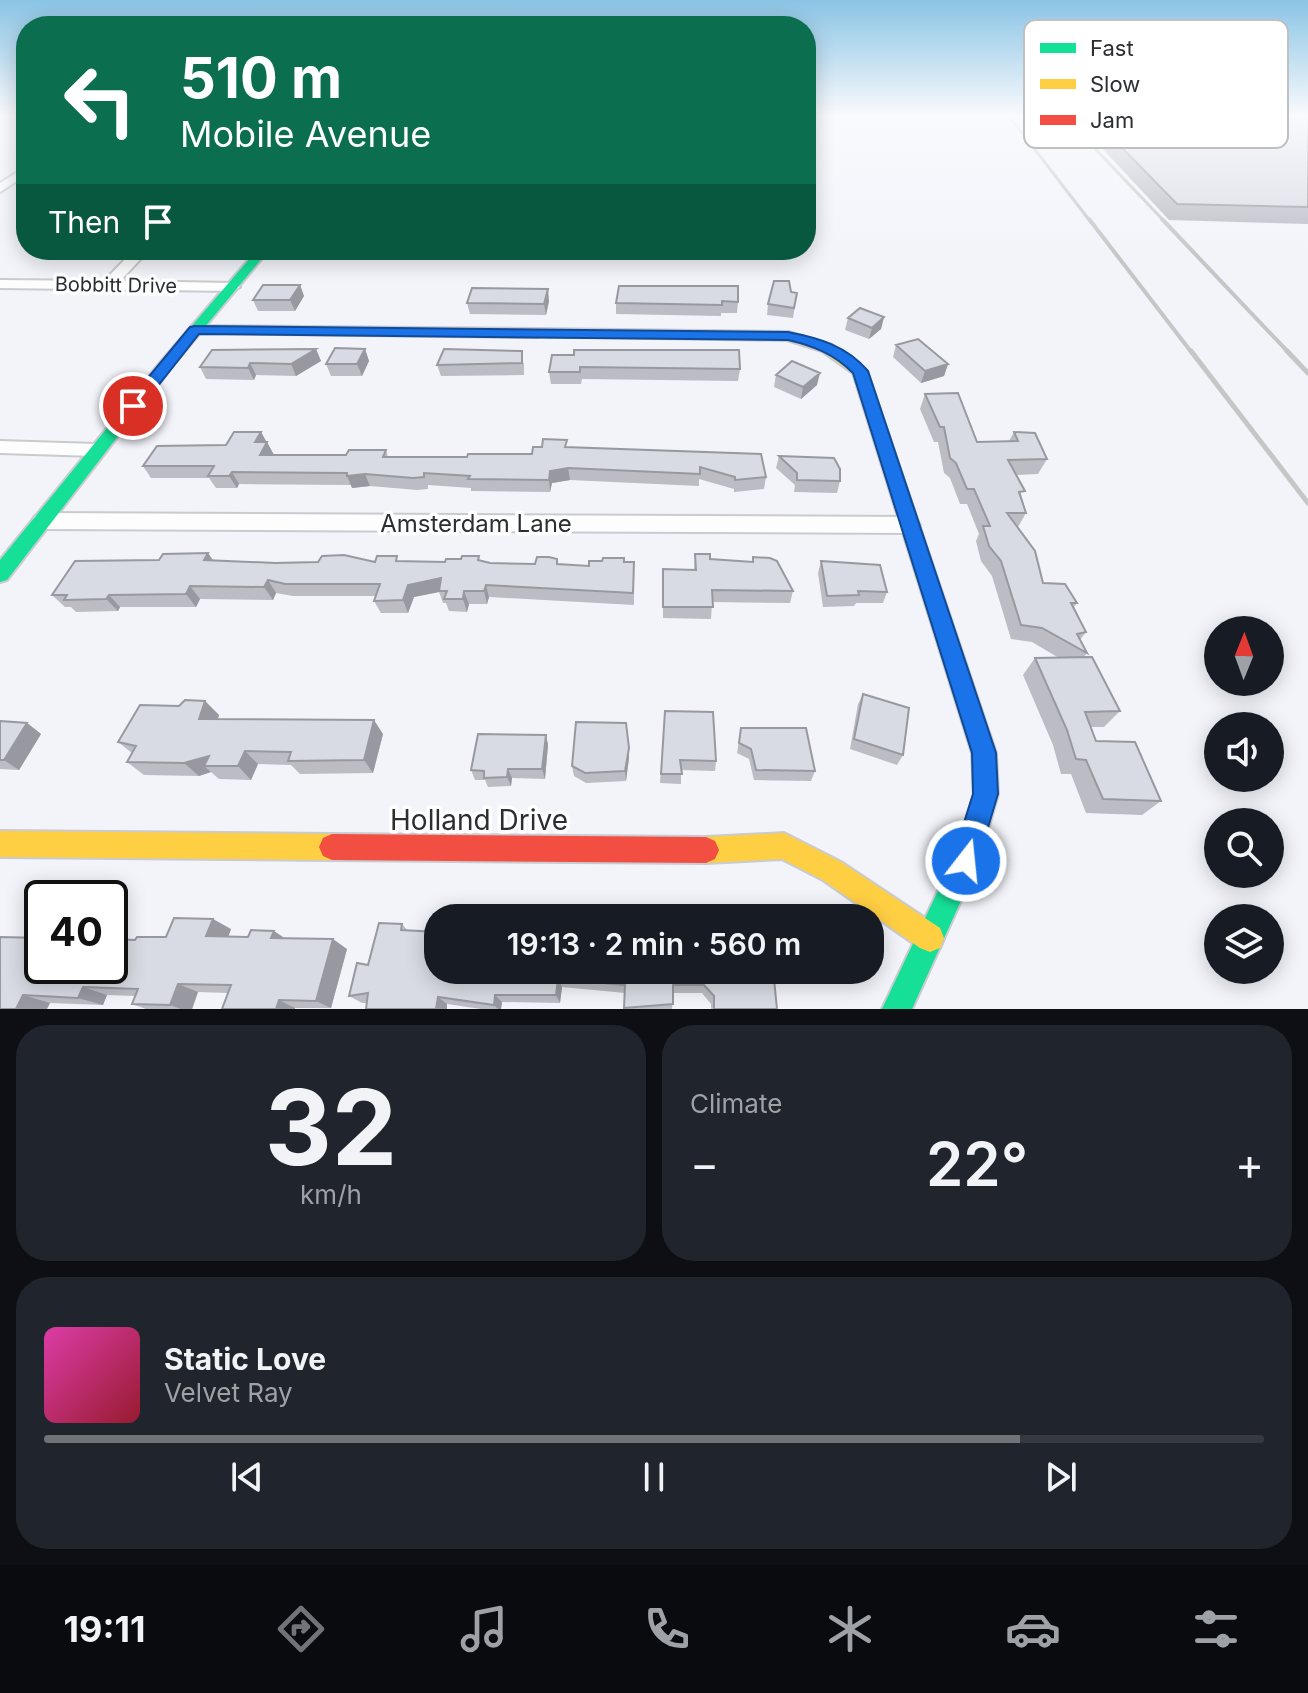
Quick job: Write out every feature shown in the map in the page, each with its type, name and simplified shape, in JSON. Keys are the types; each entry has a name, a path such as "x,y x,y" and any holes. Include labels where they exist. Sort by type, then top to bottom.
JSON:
{"street":[{"path":"108,285 132,260"},
{"path":"0,574 96,450 255,260"},
{"name":"Bobbitt Drive","path":"0,284 233,287"},
{"path":"195,330 788,336 820,343 847,358 860,371 984,753 986,794 966,861 897,1009"},
{"path":"0,447 96,450"},
{"name":"Amsterdam Lane","path":"42,521 910,525"},
{"name":"Holland Drive","path":"0,844 685,850 784,846 832,871 930,938"}],"building":[{"path":"1137,163 1308,163 1308,207 1177,204"},
{"path":"774,281 789,281 791,292 797,293 794,308 768,304"},
{"path":"263,285 300,285 290,300 253,300"},
{"path":"619,286 738,286 738,302 722,301 722,305 616,303"},
{"path":"472,288 548,289 544,304 467,303"},
{"path":"860,308 884,317 872,328 848,318"},
{"path":"918,339 948,364 925,371 896,345"},
{"path":"335,348 365,349 357,364 326,364"},
{"path":"316,349 291,364 250,363 248,368 200,367 212,350"},
{"path":"444,349 522,351 522,363 437,365"},
{"path":"574,350 739,350 740,369 580,367 580,372 549,372 552,355 574,355"},
{"path":"792,361 820,373 803,387 776,375"},
{"path":"958,393 977,442 1018,441 1014,432 1035,433 1047,459 1008,460 1025,491 1019,492 1026,513 1007,513 1035,551 1043,583 1065,584 1077,603 1071,603 1086,632 1077,634 1087,653 1042,628 1021,625 1001,561 989,546 983,526 990,526 974,489 967,489 956,463 950,458 944,427 940,427 925,394"},
{"path":"234,432 261,432 255,442 267,442 260,455 346,455 349,450 386,450 383,457 532,454 533,447 542,447 543,439 567,440 565,447 761,454 766,477 735,480 735,477 700,467 700,474 568,468 550,471 549,480 468,479 470,476 424,473 424,477 413,478 365,474 347,476 347,473 232,472 229,476 208,476 214,466 143,466 157,446 226,445"},
{"path":"779,456 834,458 840,469 840,481 797,480 797,473"},
{"path":"208,553 204,560 275,563 318,562 322,556 344,555 375,562 377,556 397,556 396,561 445,562 446,559 461,559 462,556 479,556 478,560 490,563 535,564 537,557 549,557 557,559 557,564 589,566 589,561 624,558 624,562 634,562 633,593 486,585 484,591 464,591 463,599 444,599 447,591 439,591 441,578 408,585 403,600 374,601 380,584 285,584 268,580 264,587 190,586 186,594 109,595 106,599 64,600 67,595 52,595 75,561 159,560 163,554"},
{"path":"695,554 710,554 710,559 753,562 753,557 770,558 777,561 793,591 712,590 713,607 663,607 663,569 696,570"},
{"path":"821,561 880,565 887,592 858,591 859,595 827,596"},
{"path":"1092,657 1120,711 1085,712 1096,741 1135,742 1161,801 1103,799 1086,760 1076,759 1067,730 1035,658"},
{"path":"863,694 909,708 903,755 854,739"},
{"path":"185,700 205,701 199,719 374,720 364,760 288,761 291,752 245,751 238,766 204,766 209,756 184,763 127,762 136,746 118,742 140,705 179,706"},
{"path":"665,711 713,712 716,761 680,760 682,774 661,774"},
{"path":"0,721 27,723 4,760 0,760"},
{"path":"576,722 626,723 629,748 625,771 585,773 572,766"},
{"path":"741,728 806,728 815,771 756,770 751,749 739,743"},
{"path":"478,734 546,735 542,769 508,769 507,777 484,778 484,771 471,770"},
{"path":"174,918 213,919 206,936 248,937 251,930 274,931 271,938 333,939 316,1001 279,1000 276,1009 222,1009 231,985 178,984 170,1005 132,1004 138,989 83,987 78,998 23,995 16,1009 0,1009 0,937 24,938 24,984 128,984 128,940 166,937"},
{"path":"379,923 402,924 401,930 424,931 424,984 557,984 556,995 495,995 494,1005 438,997 436,1009 366,1009 368,993 349,996 357,963 368,965"},
{"path":"614,984 774,984 777,1009 714,1009 714,996 704,985 673,985 673,1004 624,1008 625,985"}],"railway":[{"path":"1045,163 1090,221"},
{"path":"1109,163 1164,221"},
{"path":"1089,219 1192,353"},
{"path":"1162,219 1289,353"},
{"path":"1191,351 1308,503"},
{"path":"1287,351 1308,373"}],"traffic: fast":[{"path":"0,574 164,367 255,260"},
{"path":"897,1009 966,861 986,794 984,753 904,507"}],"traffic: slow":[{"path":"538,333 788,336 827,348 860,371 904,507"},
{"path":"0,844 332,847"},
{"path":"706,850 784,846 832,871 930,938"}],"traffic: jam":[{"path":"195,330 538,333"},
{"path":"332,847 706,850"}],"route":[{"path":"133,406 195,330 788,336 820,343 847,358 860,371 984,753 986,794 966,861"}]}
